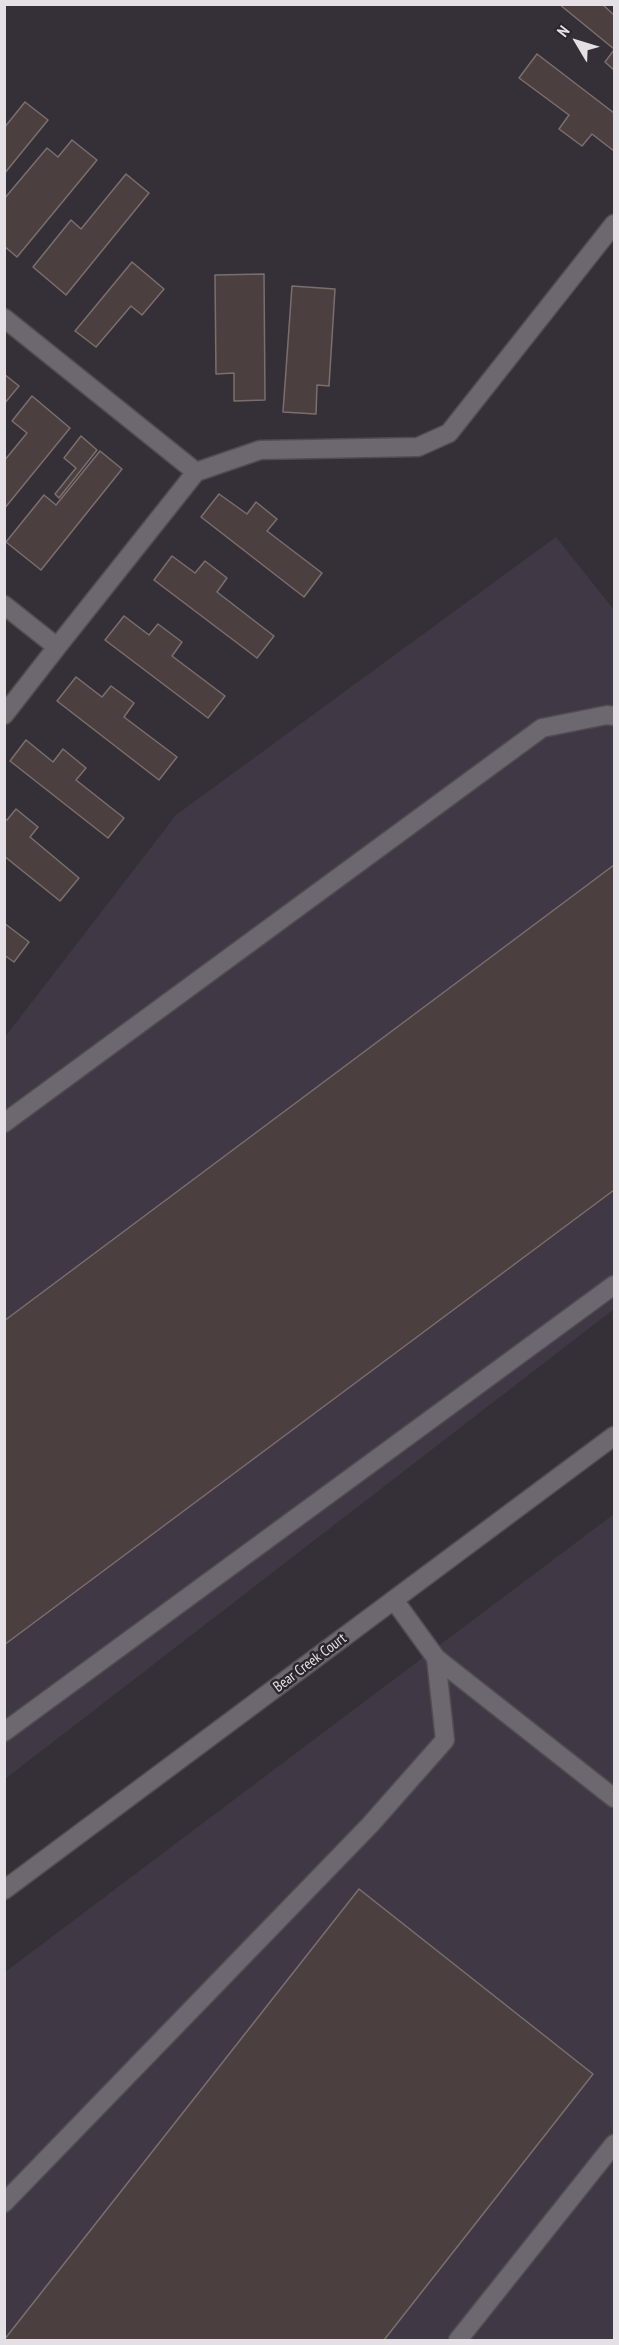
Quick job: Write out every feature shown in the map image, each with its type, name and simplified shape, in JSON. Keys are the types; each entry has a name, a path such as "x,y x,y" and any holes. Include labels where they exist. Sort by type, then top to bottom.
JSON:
{"street":[{"path":"4,716 196,472 260,450 418,447 450,433 615,224"},
{"path":"4,318 196,472"},
{"path":"4,605 57,647"},
{"path":"4,1123 542,728 607,715 615,716"},
{"path":"4,1732 615,1285"},
{"name":"Bear Creek Court","path":"4,1890 615,1436"},
{"path":"394,1600 436,1659 615,1798"},
{"path":"4,2203 370,1826 445,1740 436,1659"},
{"path":"458,2340 615,2144"}],"shaded area":[{"path":"556,537 614,610 614,1309 5,1779 5,1037 176,815"},
{"path":"614,1514 614,2340 5,2340 5,1972"}],"building":[{"path":"559,4 602,4 614,15 614,49"},
{"path":"614,50 614,70 605,62"},
{"path":"537,54 614,113 614,151 592,134 582,146 559,129 569,115 519,78"},
{"path":"25,102 48,120 4,174 4,128"},
{"path":"72,140 97,160 17,257 4,246 4,199 47,148 58,157"},
{"path":"126,174 149,193 66,295 33,267 71,220 81,229"},
{"path":"132,262 164,289 142,315 131,306 96,347 75,331"},
{"path":"264,274 265,400 234,401 234,373 216,374 215,275"},
{"path":"292,286 335,289 329,386 317,385 316,414 283,412"},
{"path":"4,374 19,386 4,404"},
{"path":"32,396 70,428 4,509 4,461 27,433 12,421"},
{"path":"81,436 97,450 59,498 55,494 76,468 64,458"},
{"path":"100,451 122,469 41,570 6,542 44,495 56,505"},
{"path":"219,494 247,514 256,502 277,519 267,531 322,573 304,597 201,517"},
{"path":"172,556 195,573 205,561 227,578 217,592 274,636 257,658 154,580"},
{"path":"124,616 149,635 158,624 182,642 172,656 225,696 208,718 105,640"},
{"path":"76,677 102,697 111,686 134,703 124,717 177,757 159,780 57,701"},
{"path":"26,740 53,762 63,749 86,768 76,780 124,818 108,838 10,761"},
{"path":"16,809 38,827 30,837 79,878 60,901 4,856 4,819 7,820"},
{"path":"614,865 614,1190 4,1645 4,1321"},
{"path":"4,923 29,942 14,962 4,955"},
{"path":"359,1889 593,2074 384,2340 4,2340"}]}
